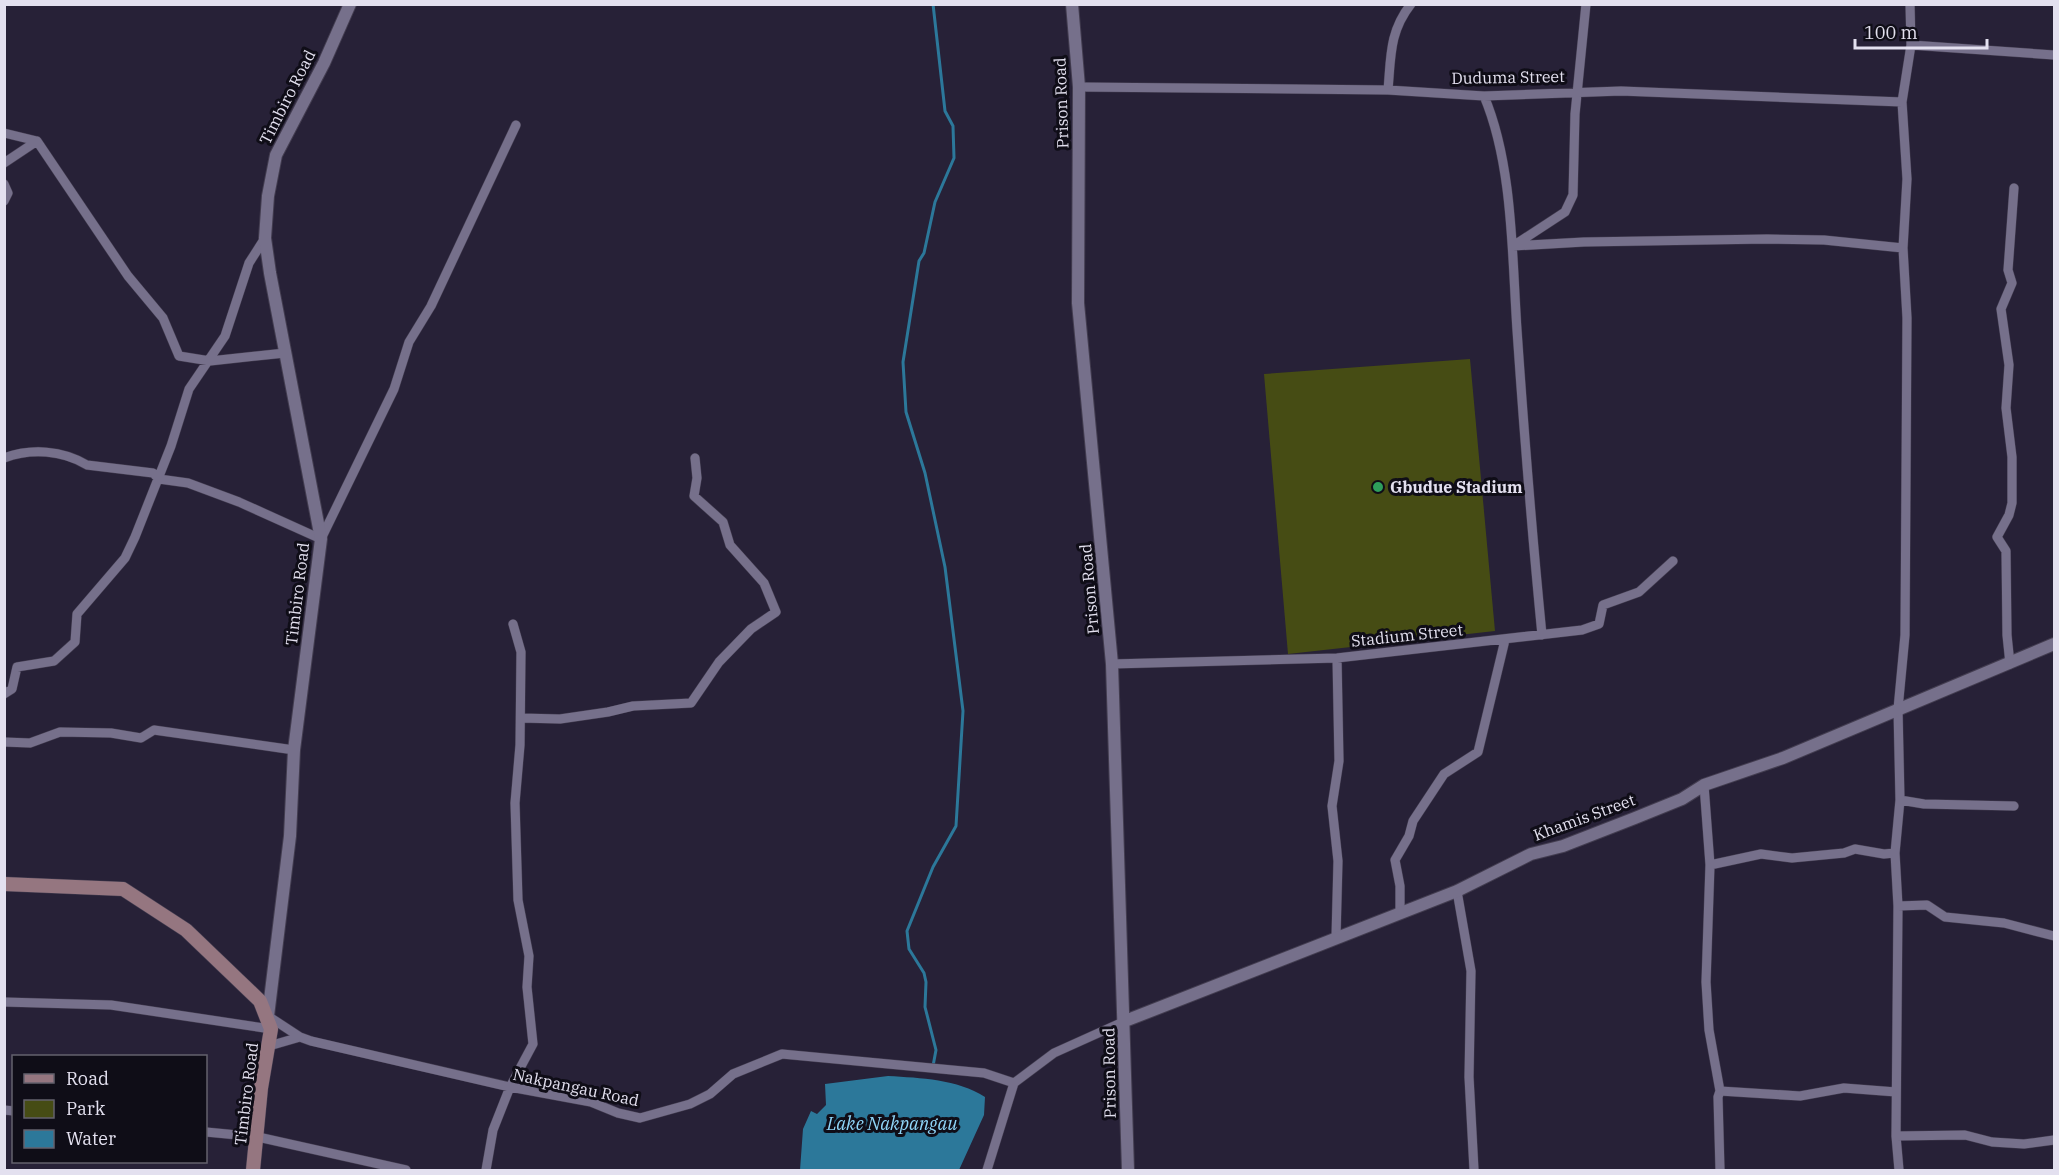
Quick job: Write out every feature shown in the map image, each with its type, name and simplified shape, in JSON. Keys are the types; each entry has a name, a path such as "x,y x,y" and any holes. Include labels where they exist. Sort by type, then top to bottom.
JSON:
{"main road":[{"path":"4,884 123,890 155,908 194,936 260,1001 267,1016"},
{"name":"Timbiro Road","path":"253,1170 261,1088 271,1029 267,1016"}],"street":[{"name":"Timbiro Road","path":"267,1016 290,836 294,750 321,539 265,238 268,196 276,155 324,63 350,4"},
{"name":"Prison Road","path":"1072,4 1079,87 1078,303 1112,664 1128,1170"},
{"path":"1388,90 1392,43 1399,20 1411,4"},
{"path":"1513,246 1565,212 1573,195 1578,91 1586,4"},
{"path":"1899,1170 1896,1136 1898,906 1895,853 1900,800 1898,710 1905,635 1907,318 1903,248 1907,179 1902,102 1911,45 1910,4"},
{"path":"1911,45 2055,56"},
{"name":"Duduma Street","path":"1079,87 1388,90 1484,96 1578,91 1902,102"},
{"path":"1484,96 1496,134 1513,246 1528,495 1542,635"},
{"path":"4,458 22,451 40,450 96,467 132,468 153,473 159,479 188,483 321,539 394,389 409,342 431,306 516,125"},
{"path":"4,133 37,141 128,276 163,318 179,356 210,361 285,353"},
{"path":"4,163 37,141"},
{"path":"4,184 8,194 4,201"},
{"path":"2010,664 2007,635 2006,551 1997,537 2012,509 2012,457 2006,408 2009,365 2001,309 2012,284 2008,270 2014,188"},
{"path":"4,693 12,689 17,667 54,661 75,642 77,614 125,558 159,479 189,389 225,336 249,263 265,238"},
{"path":"1513,246 1584,242 1767,239 1824,240 1903,248"},
{"path":"521,718 560,719 633,706 691,703 719,662 751,629 776,612 764,583 730,544 723,522 693,496 697,478 695,458"},
{"name":"Stadium Street","path":"1112,664 1337,658 1505,640 1591,628 1599,624 1604,605 1639,592 1673,561"},
{"path":"486,1170 494,1130 510,1088 533,1044 527,987 529,956 519,900 516,846 515,803 521,718 520,652 513,624"},
{"path":"1400,913 1400,886 1395,860 1409,836 1413,821 1444,774 1478,752 1505,640"},
{"name":"Khamis Street","path":"1125,1021 1457,891 1503,866 1635,818 1682,799 1704,785 1784,758 2055,645"},
{"path":"1336,937 1338,861 1332,806 1339,761 1337,658"},
{"path":"4,742 30,742 60,732 111,733 141,738 154,730 294,750"},
{"path":"1704,785 1710,865 1706,982 1709,1030 1720,1090 1718,1097 1720,1170"},
{"path":"1900,800 1923,804 2014,807"},
{"path":"1710,865 1761,854 1792,858 1844,853 1855,849 1884,854 1895,853"},
{"path":"1457,891 1471,971 1469,1077 1474,1170"},
{"path":"1898,906 1927,905 1945,916 2004,923 2055,936"},
{"path":"4,1002 111,1005 271,1029"},
{"name":"Nakpangau Road","path":"267,1016 300,1037 510,1088 582,1100 640,1118 690,1104 710,1094 733,1074 782,1054 984,1073 1014,1083"},
{"path":"987,1170 1014,1083 1054,1053 1125,1021"},
{"name":"Nakpangau Road","path":"269,1046 300,1037"},
{"path":"1720,1090 1800,1096 1844,1088 1896,1092"},
{"path":"207,1132 258,1137 406,1170"},
{"path":"1896,1136 1965,1136 1992,1142 2024,1143 2055,1140"}],"green space":[{"name":"Gbudue Stadium","path":"1470,359 1495,631 1288,654 1264,374"}],"water":[{"name":"Lake Nakpangau","path":"888,1076 951,1083 985,1097 984,1115 959,1170 800,1170 803,1129 811,1111 817,1114 826,1105 825,1084"}],"waterway":[{"path":"933,4 945,111 953,126 954,158 935,202 924,253 919,261 903,362 906,412 925,473 945,567 963,711 956,826 933,867 907,931 909,949 924,973 926,982 925,1007 936,1050 933,1066"}],"place":[{"name":"Gbudue Stadium","path":"1378,487"}]}
